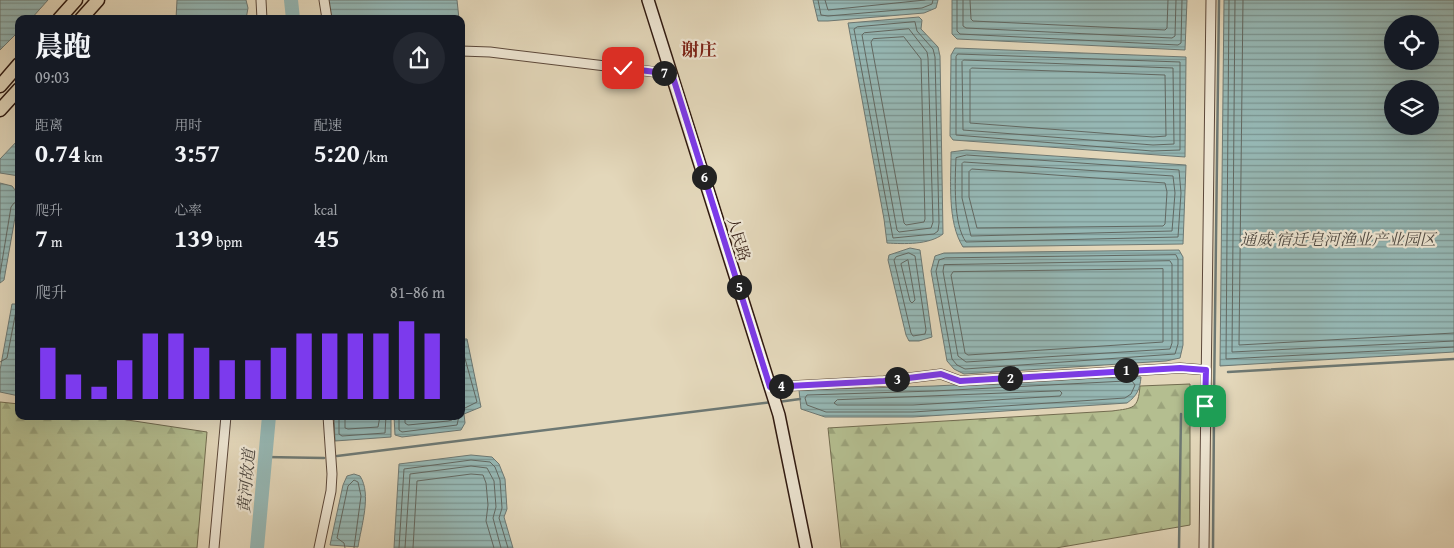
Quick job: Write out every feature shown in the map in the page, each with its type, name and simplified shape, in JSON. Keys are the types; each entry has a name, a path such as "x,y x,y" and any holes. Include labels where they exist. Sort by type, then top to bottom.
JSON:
{"main road":[{"path":"63,15 76,0"},
{"path":"85,15 98,0"},
{"path":"0,86 15,69"},
{"path":"0,110 15,95"}],"street":[{"path":"262,0 262,15"},
{"path":"324,0 326,15"},
{"name":"人民路","path":"648,0 775,402 806,548"},
{"path":"1204,548 1211,0"},
{"path":"465,51 490,52 672,74"},
{"path":"770,387 884,381 941,374 960,381 1174,368 1206,370"},
{"path":"214,548 226,420"},
{"path":"319,548 331,491 332,474 328,420"}],"green space":[{"path":"1190,384 1190,525 1056,548 841,548 828,428 1112,411 1134,406 1138,399 1140,386"},
{"path":"0,402 15,404 15,420 128,420 207,432 197,548 0,548"}],"water":[{"path":"0,0 48,0 35,15 15,15 15,35 0,50"},
{"path":"177,0 246,0 248,8 247,15 176,15"},
{"path":"328,0 457,0 459,15 330,15"},
{"path":"813,0 938,0 936,8 924,13 818,21"},
{"path":"952,0 1187,0 1185,50 957,39 952,34"},
{"name":"通威·宿迁皂河渔业产业园区","path":"1224,0 1454,0 1454,352 1220,366"},
{"path":"919,17 922,20 921,29 938,47 940,56 943,234 924,242 887,243 848,23"},
{"path":"955,48 1186,57 1185,157 953,140 950,136 951,55"},
{"path":"15,143 15,175 0,173 0,159"},
{"path":"966,150 1186,165 1183,244 963,247 954,226 952,213 951,152"},
{"path":"0,183 12,186 15,190 15,218 4,280 0,283"},
{"path":"910,248 920,250 932,337 919,341 909,341 906,335 888,260 889,255"},
{"path":"1179,250 1183,257 1183,345 1180,358 1166,361 964,374 954,369 947,361 931,271 935,256 944,253"},
{"path":"12,304 15,304 15,395 0,392 0,370"},
{"path":"465,339 467,339 481,407 465,414"},
{"path":"1141,377 1139,389 1136,395 1127,403 913,417 825,417 801,409 799,390 934,386"},
{"path":"334,420 391,420 391,437 335,441"},
{"path":"394,420 465,420 461,430 402,437 395,435"},
{"path":"471,455 492,457 499,464 505,479 507,509 504,517 513,548 394,548 399,464"},
{"path":"354,474 360,476 365,492 365,511 358,547 330,545 343,485 347,476"}],"waterway":[{"name":"黄河故道","path":"291,0 293,15"},
{"path":"1214,399 1219,0"},
{"path":"1228,372 1454,359"},
{"path":"778,402 800,399"},
{"path":"337,456 773,402"},
{"path":"1213,548 1214,411"},
{"path":"1179,548 1181,414"},
{"name":"黄河故道","path":"257,548 269,420"},
{"path":"265,457 324,458"}],"district":[{"name":"谢庄","path":"699,49"}],"route":[{"path":"623,68 672,74 770,387 884,381 941,374 960,381 1180,368 1206,370 1205,406"}]}
